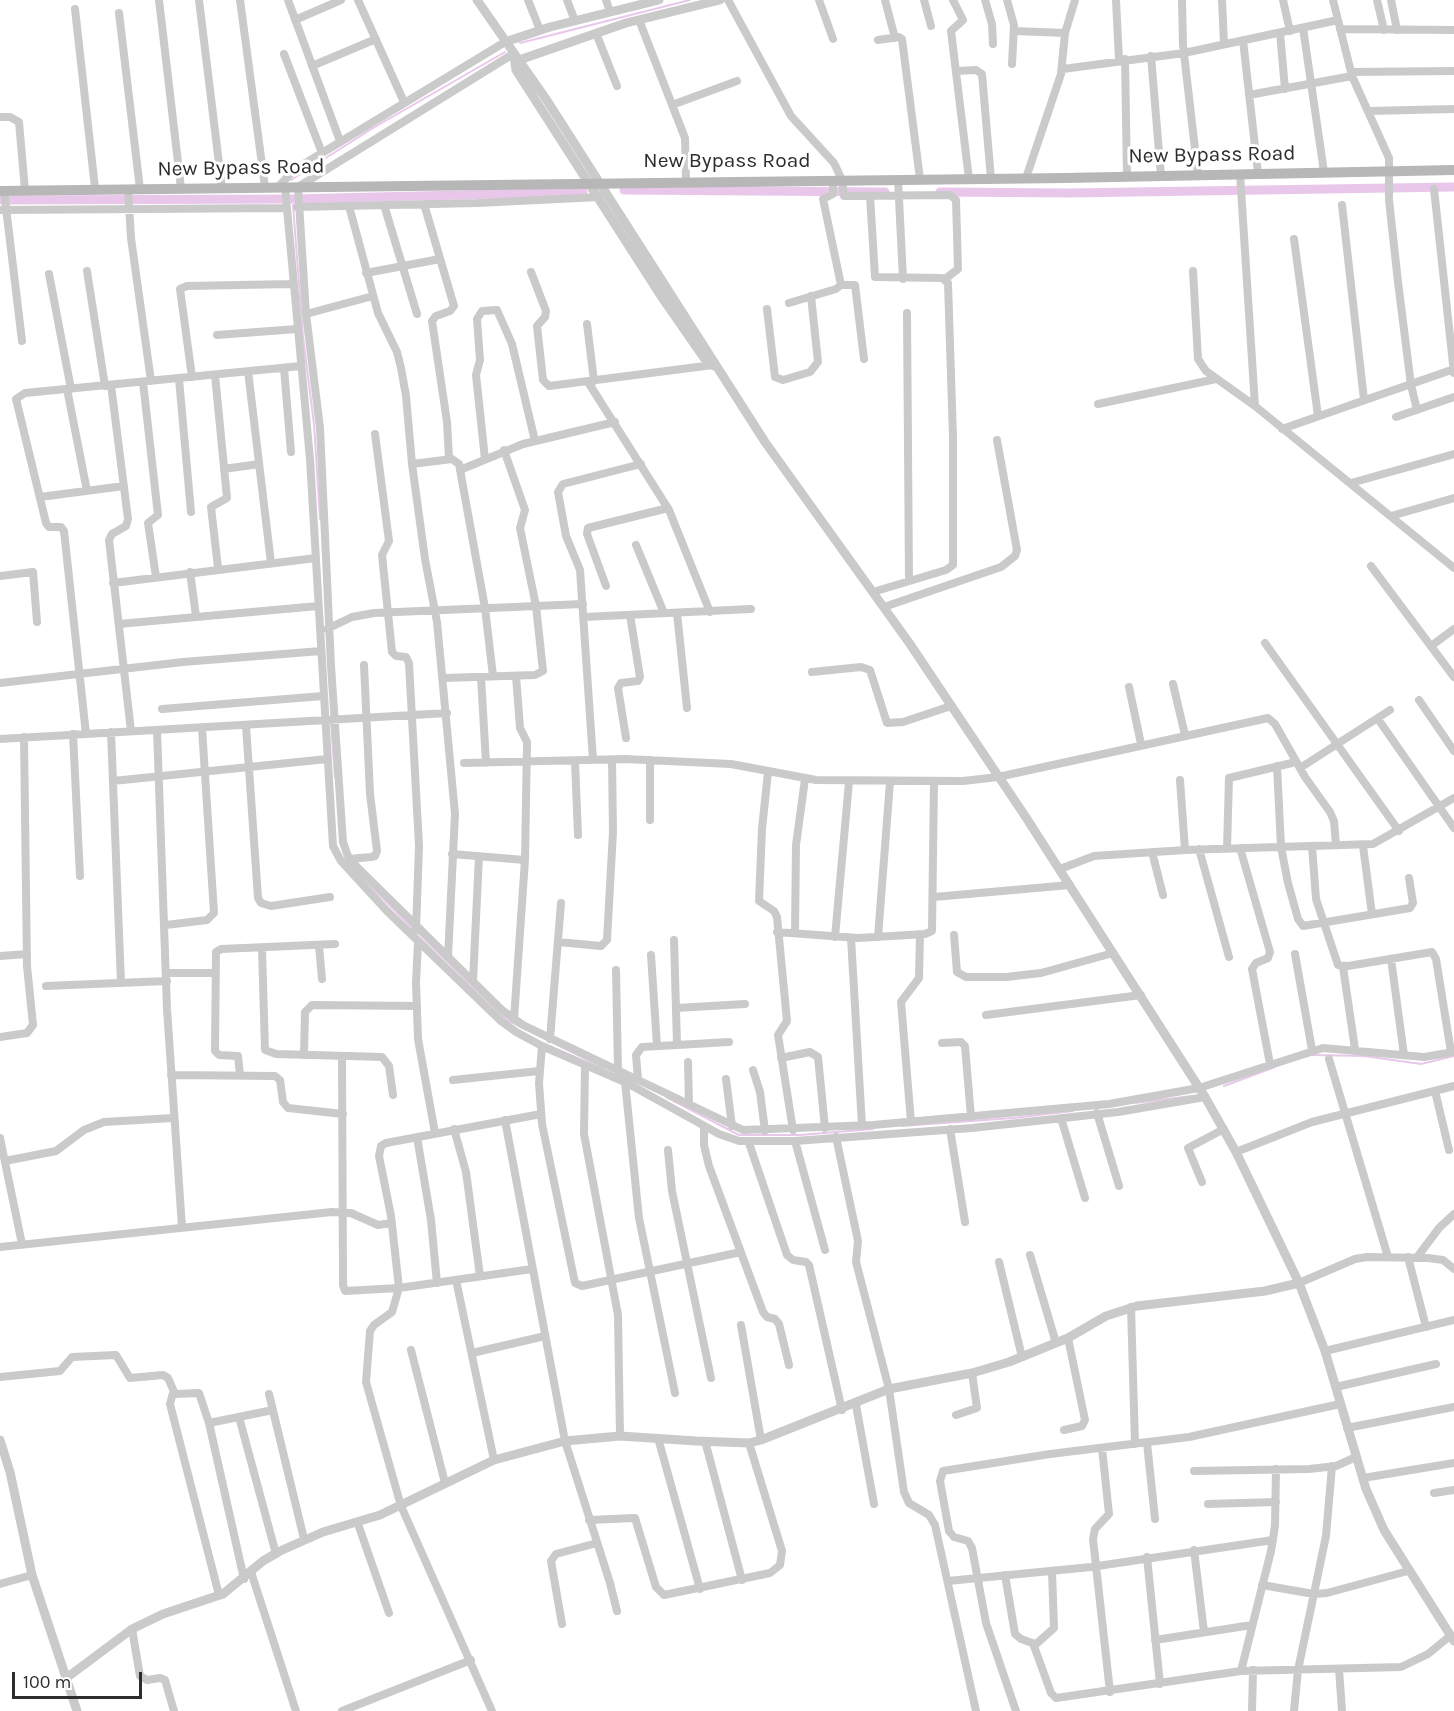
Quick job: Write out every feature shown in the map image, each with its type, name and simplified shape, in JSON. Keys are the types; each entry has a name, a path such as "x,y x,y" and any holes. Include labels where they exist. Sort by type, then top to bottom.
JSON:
{"main road":[{"name":"New Bypass Road","path":"3,193 25,190 95,189 129,200 140,189 265,187 284,196 297,198 594,182 686,181 898,189 920,179 1198,175 1241,179 1258,173 1324,172 1388,176 1454,170"}],"street":[{"path":"159,0 181,188"},
{"path":"199,0 222,188"},
{"path":"240,0 265,187"},
{"path":"288,0 340,141"},
{"path":"295,20 341,0"},
{"path":"358,0 404,102"},
{"path":"477,0 594,182 710,354 714,366"},
{"path":"528,0 540,30"},
{"path":"567,0 575,21"},
{"path":"606,0 610,12"},
{"path":"297,198 515,57 639,20 719,0"},
{"path":"728,0 791,116 829,157 838,187 846,196 870,196 898,189 950,195 956,200 958,269 945,279 879,279 873,274 870,196"},
{"path":"819,0 833,39"},
{"path":"885,0 895,38"},
{"path":"924,0 931,26"},
{"path":"953,0 963,20 951,30 969,179"},
{"path":"985,0 992,24 993,44"},
{"path":"1007,0 1014,31 1012,64"},
{"path":"1026,178 1063,69 1065,33 1075,0"},
{"path":"1116,0 1122,60 1126,177"},
{"path":"1182,0 1184,53 1198,175"},
{"path":"1222,0 1224,44"},
{"path":"1283,0 1290,31"},
{"path":"1334,0 1352,74 1389,158 1389,191 1411,385 1417,410"},
{"path":"1377,0 1383,30"},
{"path":"1391,0 1397,30"},
{"path":"654,1 540,30 505,42 294,170 284,196 310,459 318,606 325,629 321,651 323,696 330,718 327,759 333,846 336,855 501,1021 542,1046 625,1082 731,1139 749,1143 795,1141 950,1129 1061,1118 1205,1097"},
{"path":"75,9 95,189"},
{"path":"119,13 140,189"},
{"path":"639,20 687,148 686,181"},
{"path":"1063,69 1184,53 1303,28 1339,25 1383,30 1454,30"},
{"path":"1303,28 1324,172"},
{"path":"1014,31 1065,33"},
{"path":"596,33 617,86"},
{"path":"1280,33 1285,88"},
{"path":"312,66 376,39"},
{"path":"878,40 902,39 920,179"},
{"path":"1243,40 1258,173"},
{"path":"284,54 322,153"},
{"path":"1151,56 1161,176"},
{"path":"956,71 976,70 982,74 991,179"},
{"path":"1249,95 1352,74 1454,71"},
{"path":"672,105 737,81"},
{"path":"1368,111 1454,109"},
{"path":"0,117 10,117 19,122 25,190"},
{"path":"1241,179 1255,406"},
{"path":"594,182 599,196 663,299 705,358 714,366 884,607 1060,869 1224,1129 1299,1283 1325,1352 1363,1478 1384,1530 1408,1571 1451,1633 1428,1654 1401,1667 1241,1671 1060,1699 1053,1697 1034,1649 1035,1644 1054,1628 1052,1570"},
{"path":"838,187 823,198 841,285"},
{"path":"898,189 903,279"},
{"path":"1282,429 1454,371 1434,189"},
{"path":"3,193 22,341"},
{"path":"4,209 129,200 284,196"},
{"path":"297,198 349,206 599,196"},
{"path":"297,198 306,314 320,428 325,629 330,718 343,842 349,859 416,934 448,957 514,1019 550,1039 639,1079 689,1106 732,1126 751,1131 862,1126 1108,1104 1199,1088 1312,1050 1338,1047 1424,1057 1452,1052 1434,955 1429,951 1343,967"},
{"path":"129,200 158,514 148,524 156,577"},
{"path":"424,204 454,306 450,311 436,316 432,321 447,422 449,459"},
{"path":"384,205 417,314"},
{"path":"1342,205 1364,400"},
{"path":"349,206 373,296 401,368 412,464 444,678 455,813 448,957"},
{"path":"1294,239 1318,416"},
{"path":"366,273 440,259"},
{"path":"87,271 108,386 128,523 112,534 109,540 131,731"},
{"path":"1193,271 1198,359 1216,379 1255,406 1452,564"},
{"path":"531,272 546,315 537,326 543,380 552,387 714,366"},
{"path":"49,274 87,491"},
{"path":"873,592 946,570 953,561 951,313 945,279"},
{"path":"192,377 180,290 187,286 292,284"},
{"path":"789,303 841,285 855,285 864,359"},
{"path":"306,314 373,296"},
{"path":"767,309 775,377 783,380 810,372 818,362 811,297"},
{"path":"485,459 476,375 480,360 477,319 482,311 497,310 507,333 516,359 535,441"},
{"path":"907,313 909,581"},
{"path":"587,324 591,381 668,508 710,612"},
{"path":"217,335 297,329"},
{"path":"86,734 64,531 61,527 48,526 16,399 25,393 301,366"},
{"path":"284,368 291,452"},
{"path":"249,372 271,563"},
{"path":"215,375 227,498 211,507 218,568"},
{"path":"179,379 191,512"},
{"path":"1098,404 1216,379"},
{"path":"1396,417 1454,397"},
{"path":"460,470 504,450 615,422"},
{"path":"375,434 389,541 382,555 392,652 396,656 406,657 409,663 418,846 416,934 418,1039 435,1133"},
{"path":"884,607 1001,567 1015,556 1017,550 996,440"},
{"path":"444,678 535,675 543,671 536,606 520,528 525,510 504,450"},
{"path":"1351,483 1454,454"},
{"path":"412,464 449,459 458,461 485,608 493,676"},
{"path":"224,469 259,464"},
{"path":"593,760 580,570 566,536 558,492 560,486 641,464"},
{"path":"40,497 124,486"},
{"path":"1392,516 1454,498"},
{"path":"606,586 587,534 588,528 668,508"},
{"path":"636,545 664,614"},
{"path":"113,583 218,568 316,558"},
{"path":"1371,566 1454,677"},
{"path":"190,572 196,616"},
{"path":"0,576 33,573 37,622"},
{"path":"325,629 352,617 387,612 583,604"},
{"path":"119,624 318,606"},
{"path":"584,617 751,609"},
{"path":"677,613 687,708"},
{"path":"626,738 618,688 621,683 638,681 640,677 630,615"},
{"path":"1431,646 1454,629"},
{"path":"1265,643 1399,831"},
{"path":"0,683 321,651"},
{"path":"349,859 371,857 377,854 364,666"},
{"path":"812,672 861,667 870,670 887,723 903,722 951,706"},
{"path":"514,1019 525,860 526,762 526,742 520,728 516,676"},
{"path":"481,677 486,763"},
{"path":"1173,684 1185,735"},
{"path":"1129,687 1141,744"},
{"path":"162,709 323,696"},
{"path":"1419,700 1454,751"},
{"path":"1227,849 1227,780 1233,776 1277,766 1298,765 1338,744 1390,710"},
{"path":"0,739 246,726 330,718 447,713"},
{"path":"464,763 650,760 731,764 805,779 849,782 934,781 998,777 1268,718 1275,724 1334,821 1336,845"},
{"path":"1378,718 1454,828"},
{"path":"246,726 258,898 261,903 271,906 330,897"},
{"path":"166,925 207,920 214,913 202,728"},
{"path":"157,730 173,1118 182,1227"},
{"path":"111,732 121,983"},
{"path":"73,734 80,876"},
{"path":"0,1037 27,1033 32,1029 27,954 24,737"},
{"path":"113,781 327,759"},
{"path":"575,760 578,836"},
{"path":"558,942 601,946 607,940 613,832 612,760"},
{"path":"650,760 650,820"},
{"path":"1277,766 1281,847 1288,883 1300,923 1307,927 1410,908 1413,903 1409,878"},
{"path":"768,772 762,829 759,901 774,911 788,1021 778,1032 793,1130"},
{"path":"795,933 796,845 805,779"},
{"path":"1180,780 1185,850"},
{"path":"777,932 851,938 929,934 934,928 934,781"},
{"path":"835,937 849,782"},
{"path":"878,937 890,782"},
{"path":"1060,869 1085,858 1152,852 1363,846 1381,842 1454,798"},
{"path":"1312,846 1314,887 1335,961 1343,967 1355,1049"},
{"path":"1363,846 1372,914"},
{"path":"1240,848 1270,952 1268,958 1256,963 1252,969 1270,1064"},
{"path":"1199,849 1229,957"},
{"path":"1152,852 1163,895"},
{"path":"452,854 525,860"},
{"path":"473,981 479,856"},
{"path":"934,897 1070,885"},
{"path":"550,1039 561,903"},
{"path":"911,1122 902,1002 919,978 920,934"},
{"path":"954,934 957,972 966,977 1006,977 1041,973 1113,953"},
{"path":"851,938 862,1126"},
{"path":"674,940 677,1044"},
{"path":"240,1075 238,1056 219,1055 215,1052 215,954 219,949 262,949 335,944"},
{"path":"319,946 322,980"},
{"path":"262,949 265,1050 276,1054 382,1057 387,1061 393,1095"},
{"path":"0,956 27,954"},
{"path":"1295,954 1312,1050"},
{"path":"651,955 657,1046"},
{"path":"1391,959 1404,1055"},
{"path":"616,970 618,1070"},
{"path":"46,986 121,983 215,973"},
{"path":"986,1015 1141,995"},
{"path":"676,1008 745,1004"},
{"path":"304,1055 305,1012 312,1005 417,1006"},
{"path":"639,1079 637,1051 642,1047 729,1042"},
{"path":"942,1043 961,1042 965,1046 971,1117"},
{"path":"542,1046 539,1071 541,1113 575,1283 582,1286 741,1252"},
{"path":"781,1058 810,1052 818,1057 825,1128"},
{"path":"342,1056 343,1285 345,1291 399,1288 532,1269"},
{"path":"1329,1059 1388,1257"},
{"path":"688,1062 689,1106"},
{"path":"585,1065 584,1134 613,1278 618,1315 620,1436"},
{"path":"753,1070 760,1092 765,1131"},
{"path":"453,1080 539,1071"},
{"path":"171,1076 240,1075 278,1078 283,1102 288,1108 343,1114"},
{"path":"726,1079 732,1126"},
{"path":"625,1082 636,1198 675,1393"},
{"path":"1236,1152 1286,1131 1454,1086"},
{"path":"1435,1091 1449,1150"},
{"path":"492,1711 401,1506 371,1403 365,1370 370,1332 374,1325 392,1312 399,1288 392,1223 379,1150 386,1143 541,1113"},
{"path":"1097,1113 1119,1186"},
{"path":"5,1161 56,1151 84,1130 104,1122 173,1118"},
{"path":"1061,1118 1085,1198"},
{"path":"505,1120 565,1441 617,1611"},
{"path":"704,1126 704,1145 709,1166 763,1312 779,1324 789,1365"},
{"path":"454,1129 466,1172 480,1276"},
{"path":"950,1129 965,1222"},
{"path":"1202,1182 1188,1148 1224,1129"},
{"path":"417,1137 431,1220 436,1283"},
{"path":"836,1137 858,1241 856,1262 889,1389 906,1499 932,1520 948,1581 976,1711"},
{"path":"0,1138 22,1244"},
{"path":"795,1141 825,1250"},
{"path":"749,1143 788,1256 793,1260 806,1262 809,1266 842,1410"},
{"path":"668,1150 672,1191 711,1378"},
{"path":"0,1247 343,1212 378,1225 392,1223"},
{"path":"1418,1256 1439,1228 1454,1214"},
{"path":"1030,1255 1056,1342"},
{"path":"65,1679 132,1629 163,1614 219,1596 276,1554 304,1539 358,1524 401,1506 494,1460 565,1441 620,1436 749,1443 856,1405 889,1389 972,1373 1022,1357 1068,1338 1106,1316 1131,1307 1265,1291 1299,1283 1355,1259 1418,1256 1443,1260 1454,1258"},
{"path":"1408,1257 1426,1327"},
{"path":"1443,1260 1454,1269"},
{"path":"999,1262 1022,1357"},
{"path":"456,1280 494,1460"},
{"path":"1131,1307 1135,1444"},
{"path":"1325,1352 1454,1320"},
{"path":"741,1325 761,1440"},
{"path":"472,1353 545,1336"},
{"path":"1064,1430 1082,1426 1085,1420 1068,1338"},
{"path":"411,1350 446,1483"},
{"path":"0,1377 60,1371 72,1357 116,1355 130,1378 166,1376 173,1393 170,1404 219,1596"},
{"path":"1336,1387 1436,1364"},
{"path":"956,1415 977,1408 972,1373"},
{"path":"173,1393 177,1395 199,1393 209,1423 248,1575 296,1711"},
{"path":"269,1394 304,1539"},
{"path":"1016,1711 986,1623 970,1544 964,1538 954,1537 949,1531 940,1481 943,1471 1147,1443 1246,1426 1340,1404"},
{"path":"856,1405 874,1504"},
{"path":"1347,1428 1454,1407"},
{"path":"209,1423 273,1410"},
{"path":"239,1417 276,1554"},
{"path":"658,1438 700,1589"},
{"path":"0,1440 10,1472 32,1575 77,1711"},
{"path":"705,1442 741,1580"},
{"path":"589,1520 629,1516 635,1518 659,1593 670,1596 771,1573 780,1565 782,1558 749,1443"},
{"path":"1147,1443 1155,1519"},
{"path":"1102,1448 1109,1511 1107,1518 1094,1534 1110,1692"},
{"path":"1194,1471 1332,1466 1356,1457"},
{"path":"1363,1478 1454,1462"},
{"path":"1294,1711 1298,1670 1326,1536 1332,1466"},
{"path":"1241,1671 1273,1540 1276,1469"},
{"path":"1434,1493 1454,1490"},
{"path":"1208,1504 1276,1502"},
{"path":"358,1524 389,1613"},
{"path":"948,1581 1097,1566 1273,1540"},
{"path":"562,1624 551,1561 556,1554 597,1544"},
{"path":"1194,1550 1204,1632"},
{"path":"1147,1557 1160,1684"},
{"path":"1262,1585 1314,1594 1341,1591 1408,1571"},
{"path":"0,1584 32,1575"},
{"path":"1005,1575 1016,1634 1021,1640 1035,1644"},
{"path":"1155,1640 1252,1625"},
{"path":"132,1629 140,1676 144,1680 165,1680 174,1711"},
{"path":"342,1711 471,1660"},
{"path":"1252,1711 1253,1670"},
{"path":"1339,1670 1342,1711"}],"waterway":[{"path":"520,43 690,0"},
{"path":"291,180 373,128 505,52"},
{"path":"940,192 1069,193 1454,187"},
{"path":"624,190 885,192"},
{"path":"0,200 292,199 583,192"},
{"path":"293,205 303,337 314,424 320,519"},
{"path":"331,723 335,777"},
{"path":"340,842 345,856"},
{"path":"355,870 412,928"},
{"path":"417,932 507,1020 604,1068"},
{"path":"1312,1055 1364,1056 1421,1064 1454,1056"},
{"path":"1224,1086 1275,1067"},
{"path":"1135,1103 1192,1096"},
{"path":"666,1097 739,1135 800,1135 873,1129"},
{"path":"902,1126 1073,1111"}]}
